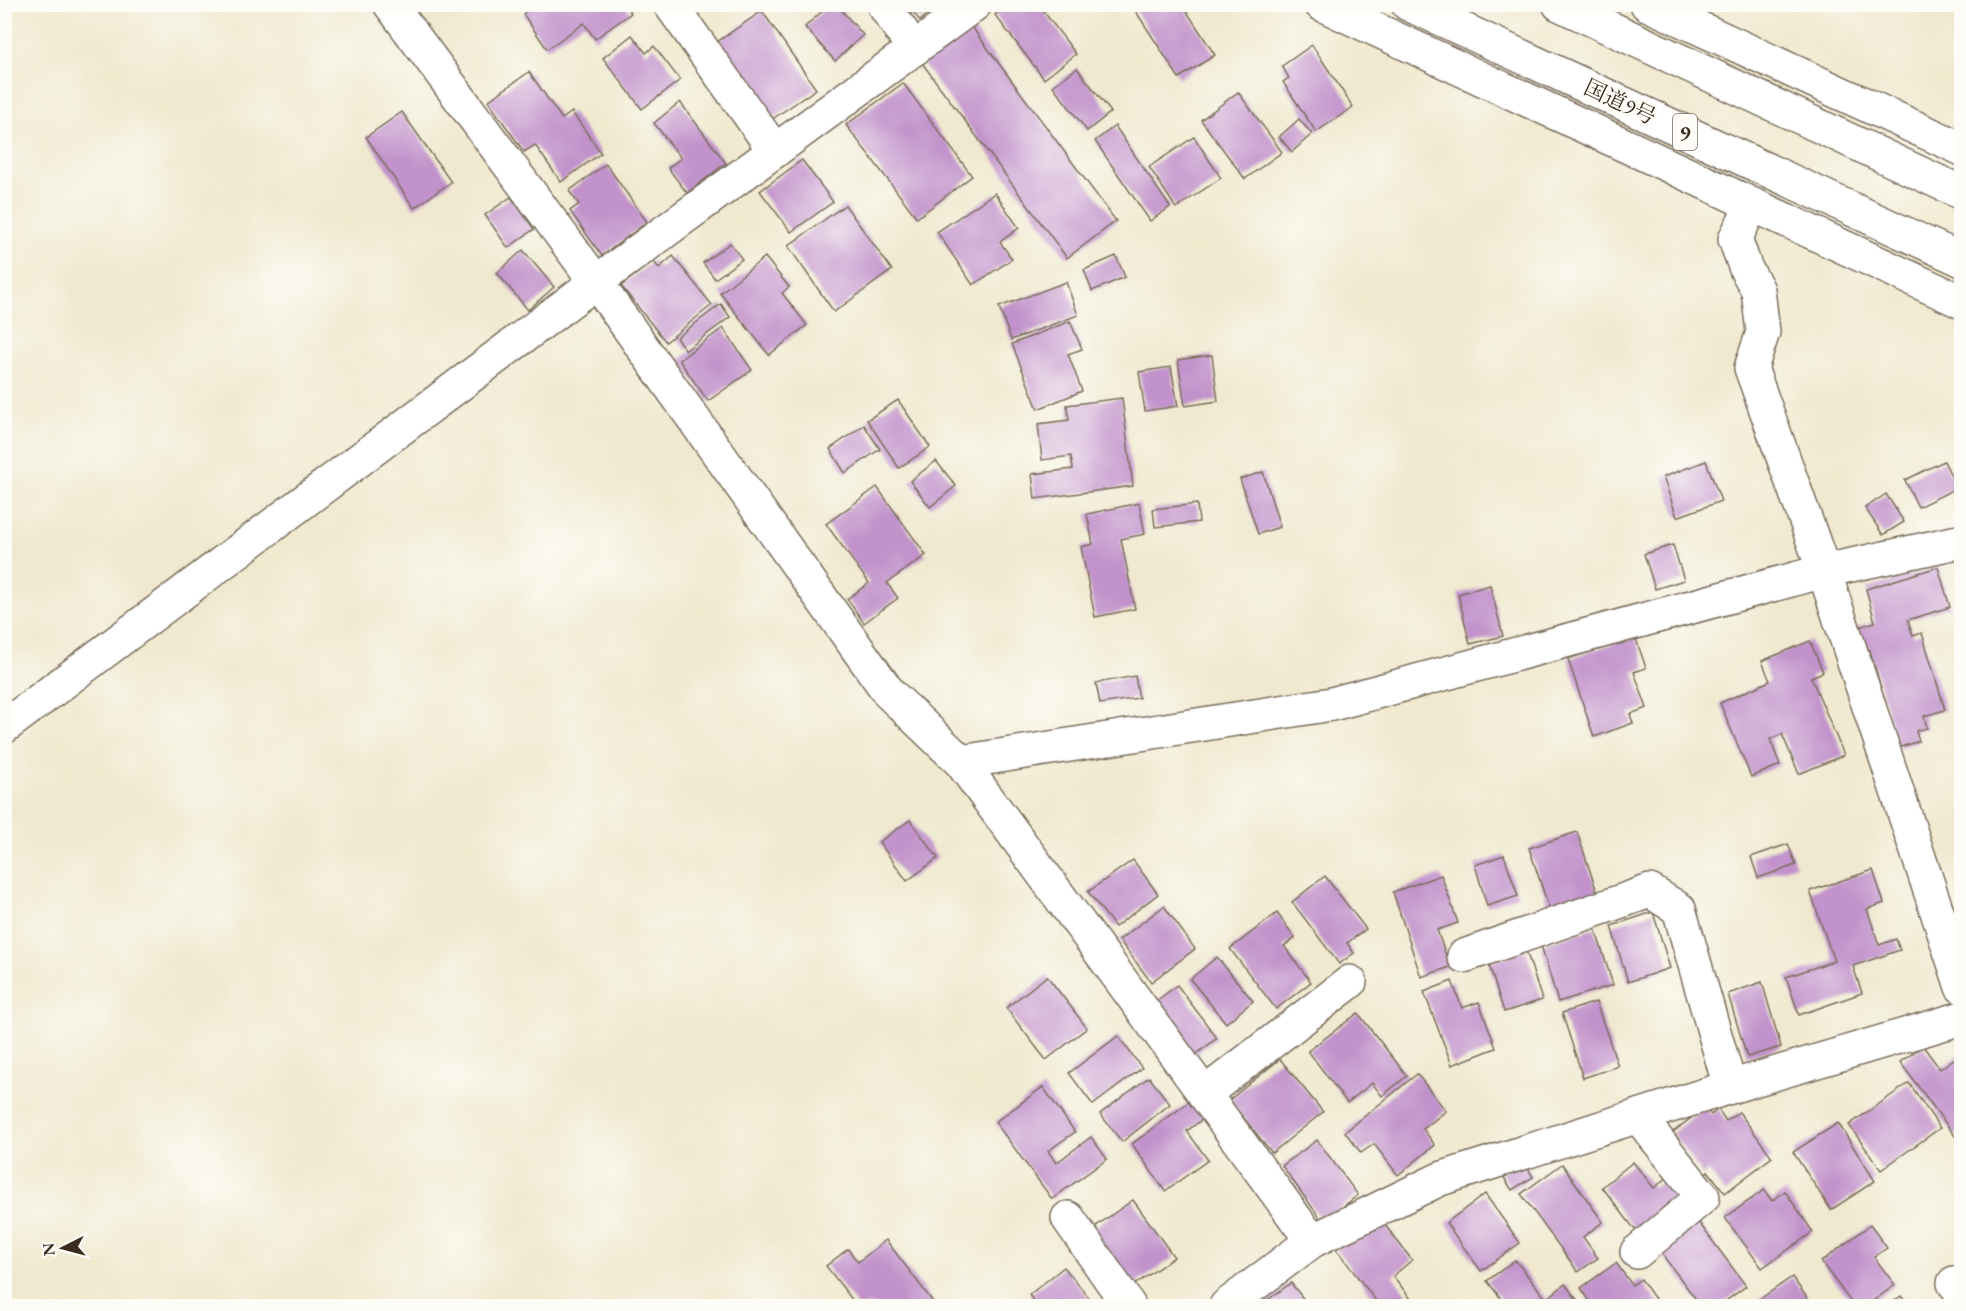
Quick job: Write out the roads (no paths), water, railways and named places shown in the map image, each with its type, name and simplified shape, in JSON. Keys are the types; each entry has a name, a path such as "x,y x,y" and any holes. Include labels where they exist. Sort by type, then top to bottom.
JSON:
{"main road":[{"path":"390,4 596,282 889,693 961,762 1312,1241"},
{"path":"670,4 775,151"},
{"path":"883,4 914,48"},
{"path":"4,727 596,282 975,4"},
{"path":"1321,4 1959,300"},
{"name":"国道9号","path":"1408,4 1962,260"},
{"path":"1559,4 1962,193"},
{"path":"1647,4 1962,149"},
{"path":"1487,40 1521,97"},
{"path":"1752,205 1735,239 1746,269 1758,290 1762,332 1751,368 1824,571 1962,987"},
{"path":"961,762 1332,704 1824,571 1962,541"},
{"path":"1464,956 1650,891 1679,909 1730,1087"},
{"path":"1203,1094 1350,982"},
{"path":"1226,1306 1312,1241 1440,1179 1730,1087 1962,1018"},
{"path":"1637,1252 1702,1197 1638,1116"},
{"path":"1068,1218 1129,1306"}]}
